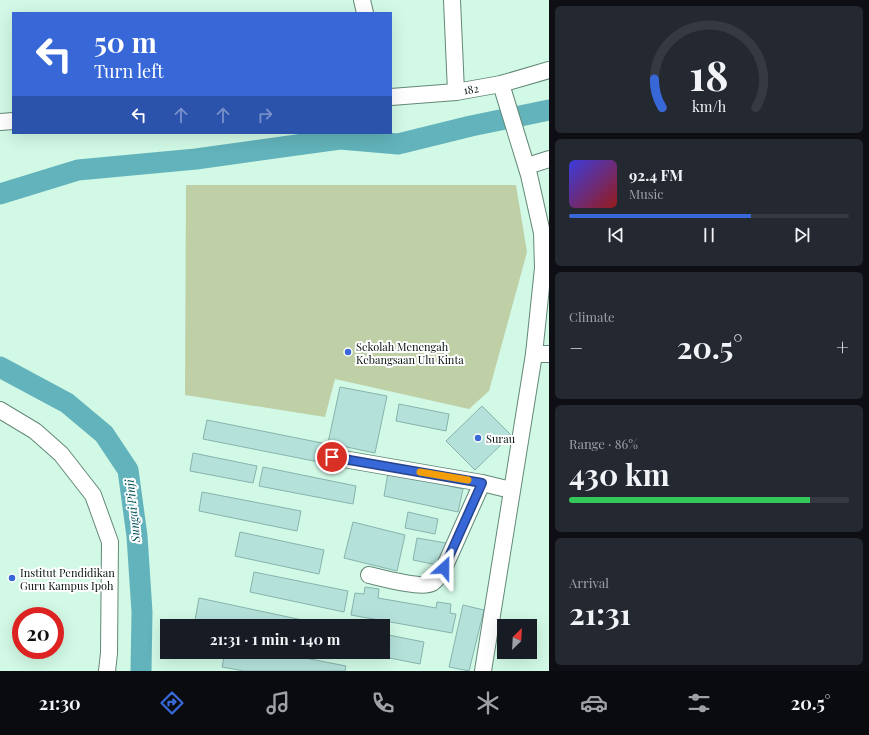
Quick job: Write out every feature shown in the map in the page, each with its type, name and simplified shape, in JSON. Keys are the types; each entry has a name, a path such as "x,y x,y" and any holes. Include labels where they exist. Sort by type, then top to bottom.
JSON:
{"street":[{"path":"362,0 365,12"},
{"path":"452,0 456,92"},
{"name":"182","path":"392,96 456,92 501,84 549,70"},
{"path":"483,671 512,490 542,354 544,251 542,233 527,166 501,84"},
{"path":"0,122 12,121"},
{"path":"527,166 549,159"},
{"path":"0,410 35,431 61,454 93,495 110,542 109,653 107,671"},
{"path":"332,457 482,483 512,490"},
{"path":"369,576 425,585 435,580 444,568 482,483"}],"green space":[{"path":"186,185 516,185 527,252 489,391 469,409 335,379 325,417 185,395"}],"building":[{"path":"340,387 387,396 375,453 328,443"},
{"path":"399,404 449,414 446,431 396,421"},
{"name":"Surau","path":"482,406 511,435 475,470 446,441"},
{"path":"207,420 327,444 324,463 203,439"},
{"path":"193,453 257,466 253,483 190,471"},
{"path":"263,467 356,486 353,504 259,486"},
{"path":"388,473 463,489 458,512 384,496"},
{"path":"202,492 301,511 297,531 199,511"},
{"path":"408,512 438,519 435,534 405,528"},
{"path":"353,522 405,535 397,571 344,558"},
{"path":"240,532 324,550 319,574 235,556"},
{"path":"417,538 446,543 442,566 413,560"},
{"path":"254,572 348,591 344,612 250,592"},
{"path":"365,587 379,589 378,598 436,608 437,602 451,604 450,613 456,614 452,633 390,622 390,619 373,619 351,615 355,593 364,594"},
{"path":"199,598 298,619 195,619"},
{"path":"463,605 484,610 469,671 449,667"},
{"path":"390,635 424,642 420,664 390,658"},
{"path":"224,659 310,659 346,666 345,671 244,671 222,667"}],"waterway":[{"path":"0,194 78,170 196,159 340,139 398,144 471,126 549,110"},
{"name":"Sungai Pinji","path":"0,367 67,403 104,434 128,470 137,536 142,612 141,671"}],"slow traffic":[{"path":"420,472 468,480"}],"place":[{"name":"Sekolah Menengah Kebangsaan Ulu Kinta","path":"348,352"},
{"name":"Surau","path":"478,438"},
{"name":"Institut Pendidikan Guru Kampus Ipoh","path":"12,578"}],"route":[{"path":"332,457 482,483 476,500 444,568"}]}
